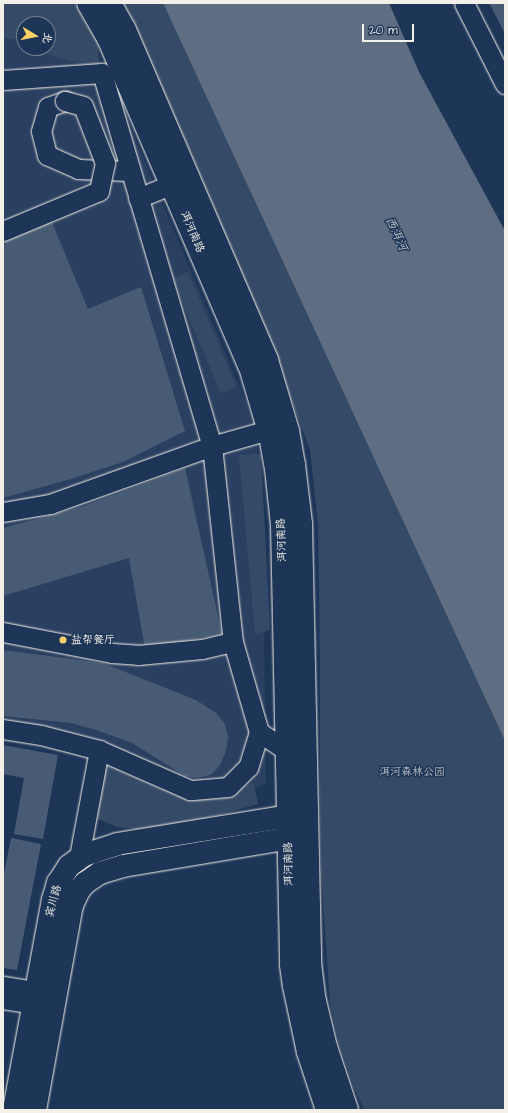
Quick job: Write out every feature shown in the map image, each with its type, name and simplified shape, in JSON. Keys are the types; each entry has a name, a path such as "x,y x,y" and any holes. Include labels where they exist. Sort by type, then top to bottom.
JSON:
{"main road":[{"name":"洱河南路","path":"88,3 108,38 250,367 268,430 276,468 282,519 286,750 297,815"},
{"name":"洱河南路","path":"110,3 125,30 267,360 288,431 294,465 301,524 297,837 290,950 294,986 308,1052 327,1110"},
{"name":"宾川路","path":"14,1110 54,894 63,874 79,857 99,848 124,842 297,815"},
{"name":"洱河南路","path":"297,837 312,983 326,1047 347,1110"},
{"name":"宾川路","path":"34,1110 72,905 79,890 85,883 100,872 123,866 297,837"}],"street":[{"path":"464,3 505,84"},
{"path":"3,80 102,73 212,446 233,642 259,732 248,768 228,787 190,790 99,750 41,735 3,729"},
{"path":"37,77 56,104"},
{"path":"56,104 41,131 47,155 78,169 130,171"},
{"path":"3,231 98,191 105,163 83,106 56,104"},
{"path":"138,198 171,185"},
{"path":"3,512 50,504 212,446 268,430"},
{"path":"3,632 112,653 138,655 202,649 233,642"},
{"path":"259,732 286,750"},
{"path":"79,857 99,750"},
{"path":"3,986 34,998"},
{"path":"3,999 34,998"}],"shaded area":[{"path":"16,6 39,16 16,16 16,56 56,56 56,24 77,33 105,67 257,428 264,632 266,784 227,799 162,801 76,749 3,740 3,11"}],"green space":[{"path":"3,3 74,3 98,42 99,69 54,56 56,56 56,16 16,16 16,40 5,38 3,35"},
{"name":"洱河森林公园","path":"121,3 163,3 505,741 505,1110 364,1110 353,1085 338,1041 330,1003 321,871 318,524 310,450 268,338"},
{"path":"188,272 237,387 221,394 172,279"},
{"path":"261,454 270,630 255,634 239,455"},
{"path":"109,763 121,771 160,789 181,794 239,787 254,783 258,804 224,814 161,827 135,829 117,827 96,818 101,773"}],"water":[{"name":"西洱河","path":"163,3 389,3 419,72 505,231 505,741"}],"building":[{"path":"489,3 505,3 505,34"},
{"path":"51,220 88,309 141,287 185,431 123,462 71,479 3,498 3,240"},
{"path":"185,468 222,634 145,649 129,558 3,596 3,528 81,507"},
{"path":"3,650 103,663 196,700 216,713 225,724 228,738 226,751 220,765 211,775 196,778 185,776 132,743 99,731 71,723 3,716"},
{"path":"3,745 58,755 43,839 14,834 24,778 3,774"},
{"path":"11,838 41,844 17,970 3,968 3,878"}],"place":[{"name":"盐帮餐厅","path":"63,640"}]}
